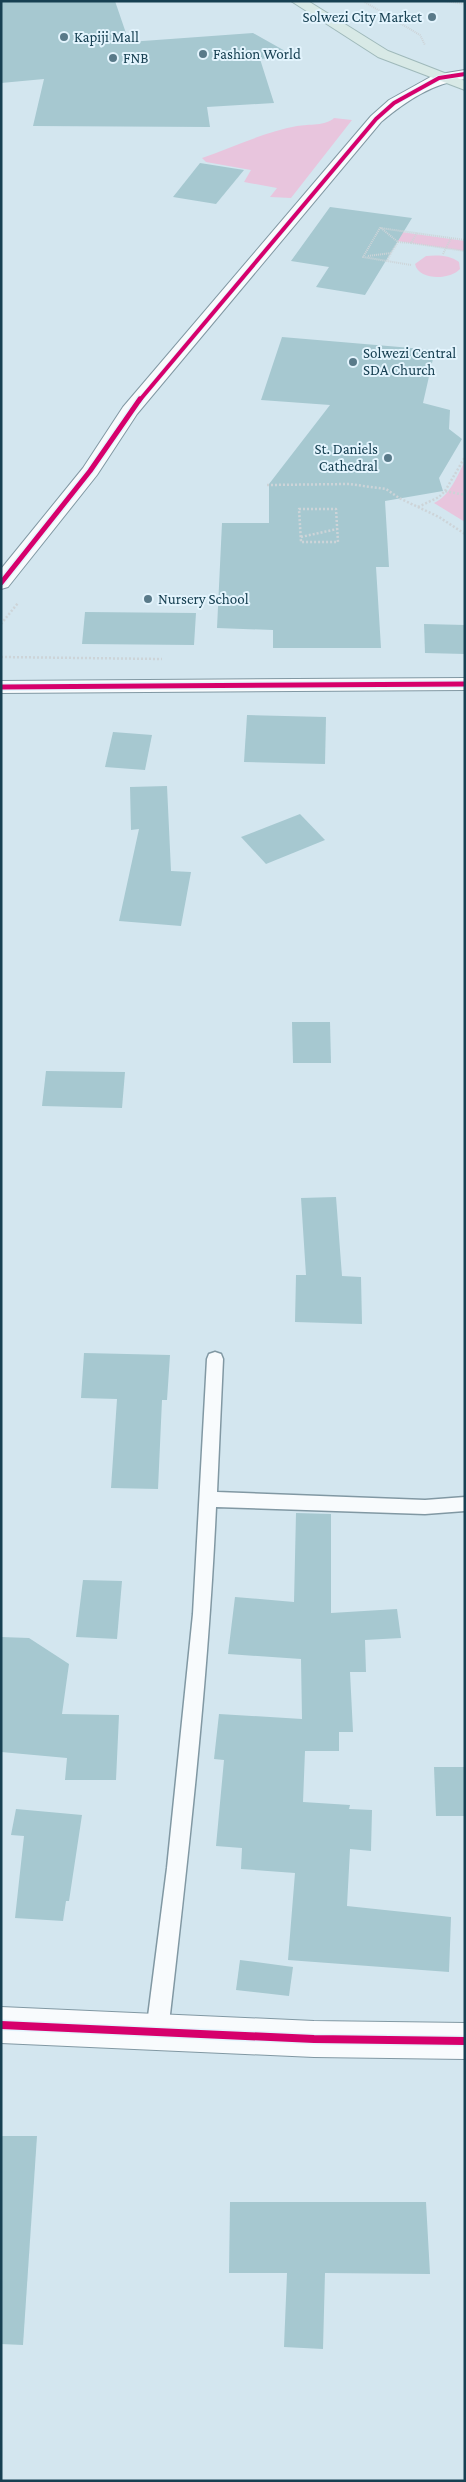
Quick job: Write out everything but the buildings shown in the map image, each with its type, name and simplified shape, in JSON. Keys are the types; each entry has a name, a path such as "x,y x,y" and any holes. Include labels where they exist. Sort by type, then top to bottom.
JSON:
{"highway":[{"path":"298,1 383,54 440,69 465,70"},
{"path":"325,1 368,28"},
{"path":"440,69 465,86"}],"street":[{"path":"1,583 90,470 130,411 370,126 394,103 440,69 465,74"},
{"path":"1,687 465,684"},
{"path":"1,2025 314,2039 465,2041"}],"lane":[{"path":"157,2032 177,1868 201,1624 214,1359"},
{"path":"207,1499 426,1507 465,1504"}],"path":[{"path":"363,1 420,35 425,46"},
{"path":"445,1 465,4"},
{"path":"380,228 465,240"},
{"path":"380,228 398,242 465,251"},
{"path":"363,257 380,228"},
{"path":"410,244 416,233"},
{"path":"443,254 451,238"},
{"path":"386,261 398,242"},
{"path":"363,257 391,253"},
{"path":"363,257 410,264"},
{"path":"417,507 439,497 465,457"},
{"path":"267,485 323,483 366,485 386,489 456,526 465,534"},
{"path":"444,491 465,494"},
{"path":"299,509 336,509 337,529 338,542 301,542 299,509"},
{"path":"300,537 337,529"}],"shaded area":[{"path":"334,118 352,120 291,198 270,197 277,188 244,182 251,170 206,162 202,158 273,132 297,126 322,124"},
{"path":"380,229 465,241 465,251 397,241"},
{"path":"426,256 451,258 459,262 460,269 455,273 442,277 422,274 415,264"},
{"path":"465,461 465,522 434,503 449,491"}],"cycle path":[{"path":"1,583 90,471 130,411 376,119 394,103 439,78 465,74"},
{"path":"1,687 465,684"},
{"path":"1,2025 314,2039 465,2041"}],"place":[{"name":"Solwezi City Market","path":"432,17"},
{"name":"Kapiji Mall","path":"64,37"},
{"name":"Fashion World","path":"203,54"},
{"name":"FNB","path":"113,58"},
{"name":"Solwezi Central SDA Church","path":"353,362"},
{"name":"St. Daniels Cathedral","path":"388,458"},
{"name":"Nursery School","path":"148,599"}]}
